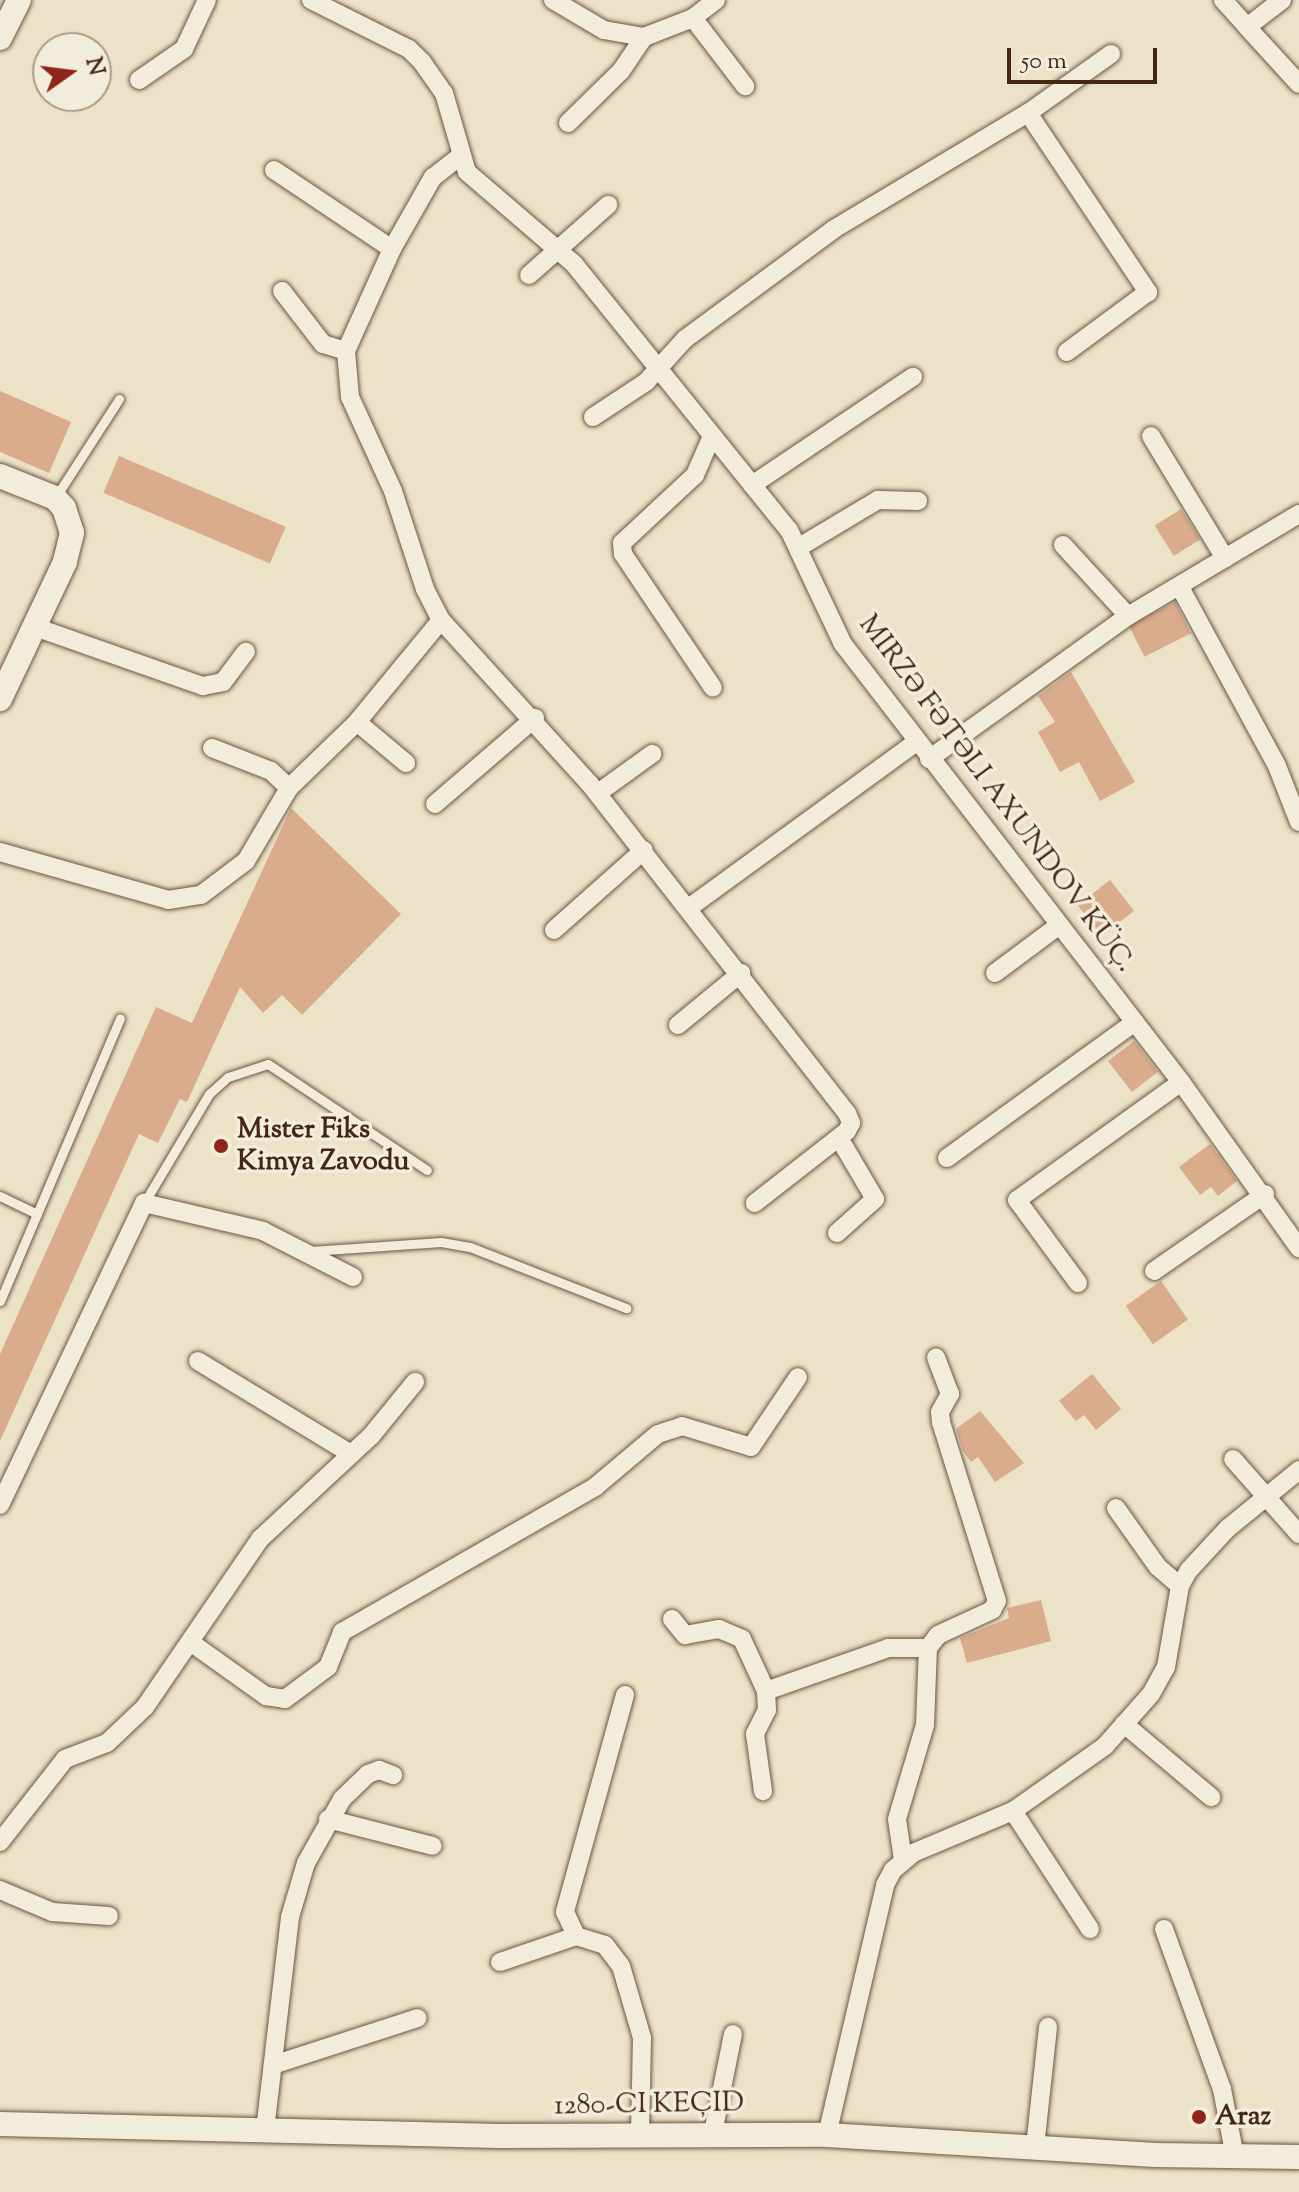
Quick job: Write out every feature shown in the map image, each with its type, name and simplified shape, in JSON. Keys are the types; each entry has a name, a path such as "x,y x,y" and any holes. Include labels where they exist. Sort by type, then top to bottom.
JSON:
{"street":[{"path":"0,38 19,0"},
{"path":"139,80 184,49 207,0"},
{"name":"MIRZƏ FƏTƏLI AXUNDOV KÜÇ.","path":"311,0 409,49 422,62 444,93 459,157 482,188 558,247 801,546 838,635 915,743 1181,1082 1265,1194 1299,1248"},
{"path":"553,0 604,30 644,37 693,18 716,0"},
{"path":"1223,0 1299,84"},
{"path":"1247,27 1282,0"},
{"path":"693,18 745,86"},
{"path":"568,123 621,71 644,37"},
{"path":"593,417 655,370 685,339 834,229 1028,113 1111,54"},
{"path":"1028,113 1148,292 1067,352"},
{"path":"459,157 433,177 392,249 346,351 350,397 393,491 425,589 441,620 535,718 598,793 690,907 847,1113 851,1123 839,1138 755,1203"},
{"path":"274,170 392,249"},
{"path":"529,275 608,205"},
{"path":"282,291 323,344 346,351"},
{"path":"752,485 913,377"},
{"path":"712,436 695,475 622,543 623,554 713,688"},
{"path":"1151,436 1225,558"},
{"path":"0,476 55,498 70,521 72,545 0,699"},
{"path":"801,546 878,500 918,501"},
{"path":"929,759 1128,616 1181,589 1225,558 1299,514"},
{"path":"1063,545 1128,616"},
{"path":"1181,589 1293,785 1299,822"},
{"path":"0,852 168,900 186,900 201,895 246,861 289,788 357,722 441,620"},
{"path":"35,627 203,686 223,682 246,652"},
{"path":"435,804 535,718"},
{"path":"357,722 406,763"},
{"path":"690,907 915,743"},
{"path":"212,748 271,771 289,788"},
{"path":"598,793 652,754"},
{"path":"554,930 644,850"},
{"path":"995,973 1058,926"},
{"path":"678,1025 741,973"},
{"path":"947,1158 1135,1022"},
{"path":"1078,1283 1017,1200 1181,1082"},
{"path":"837,1233 875,1199 839,1138"},
{"path":"1154,1271 1265,1194"},
{"path":"0,1505 144,1203 244,1225 353,1277"},
{"path":"903,1860 897,1819 925,1725 928,1648 938,1635 992,1610 997,1601 941,1422 940,1412 950,1394 936,1358"},
{"path":"198,1361 351,1454"},
{"path":"193,1644 266,1696 285,1699 328,1667 342,1632 595,1487 658,1434 682,1426 751,1447 798,1377"},
{"path":"0,1842 65,1759 107,1743 145,1707 193,1644 260,1539 351,1454 415,1382"},
{"path":"1233,1459 1299,1534"},
{"path":"827,2135 885,1885 903,1860 1013,1811 1082,1766 1124,1724 1166,1667 1180,1586 1198,1558 1299,1470"},
{"path":"1116,1508 1158,1567 1180,1586"},
{"path":"672,1619 685,1635 719,1629 742,1639 766,1691 767,1710 755,1734 763,1791"},
{"path":"766,1691 888,1648 928,1648"},
{"path":"576,1936 565,1912 625,1695"},
{"path":"1124,1724 1211,1797"},
{"path":"265,2130 292,1908 328,1819 368,1774 379,1770 393,1775"},
{"path":"1013,1811 1090,1929"},
{"path":"328,1819 433,1846"},
{"path":"0,1890 52,1912 109,1916"},
{"path":"1164,1929 1222,2089 1235,2157"},
{"path":"500,1962 549,1949 576,1936 605,1945 621,1966 642,2038 640,2133"},
{"path":"273,2065 418,2018"},
{"path":"1035,2147 1048,2027"},
{"path":"713,2133 733,2034"},
{"path":"0,2124 265,2130 827,2135 1235,2157 1299,2157"}],"lane":[{"path":"55,498 119,399"},
{"path":"0,1301 120,1018"},
{"path":"144,1203 209,1094 228,1077 268,1064 427,1170"},
{"path":"0,1196 37,1214"},
{"path":"304,1251 441,1242 470,1247 626,1308"}],"building":[{"path":"0,391 71,422 49,473 0,452"},
{"path":"119,456 286,527 270,564 103,493"},
{"path":"1181,509 1200,540 1174,556 1155,525"},
{"path":"1175,602 1191,633 1145,657 1129,626"},
{"path":"1071,672 1135,782 1100,801 1079,762 1060,772 1038,732 1055,722 1038,696"},
{"path":"291,808 401,914 302,1015 282,995 263,1013 240,987 187,1102 180,1099 158,1143 139,1134 0,1441 0,1354 156,1007 192,1023"},
{"path":"1110,880 1134,911 1102,936 1078,905"},
{"path":"1134,1041 1158,1072 1132,1092 1108,1061"},
{"path":"1210,1144 1237,1181 1218,1196 1211,1187 1200,1195 1179,1167"},
{"path":"1161,1281 1188,1320 1153,1344 1126,1306"},
{"path":"1092,1374 1121,1409 1096,1430 1084,1415 1076,1421 1059,1401"},
{"path":"980,1411 1024,1463 995,1482 978,1457 971,1462 963,1451 956,1429"},
{"path":"1041,1600 1051,1641 967,1663 960,1638 1009,1618 1007,1608"}],"place":[{"name":"Mister Fiks Kimya Zavodu","path":"221,1146"},
{"name":"Araz","path":"1199,2117"}]}
